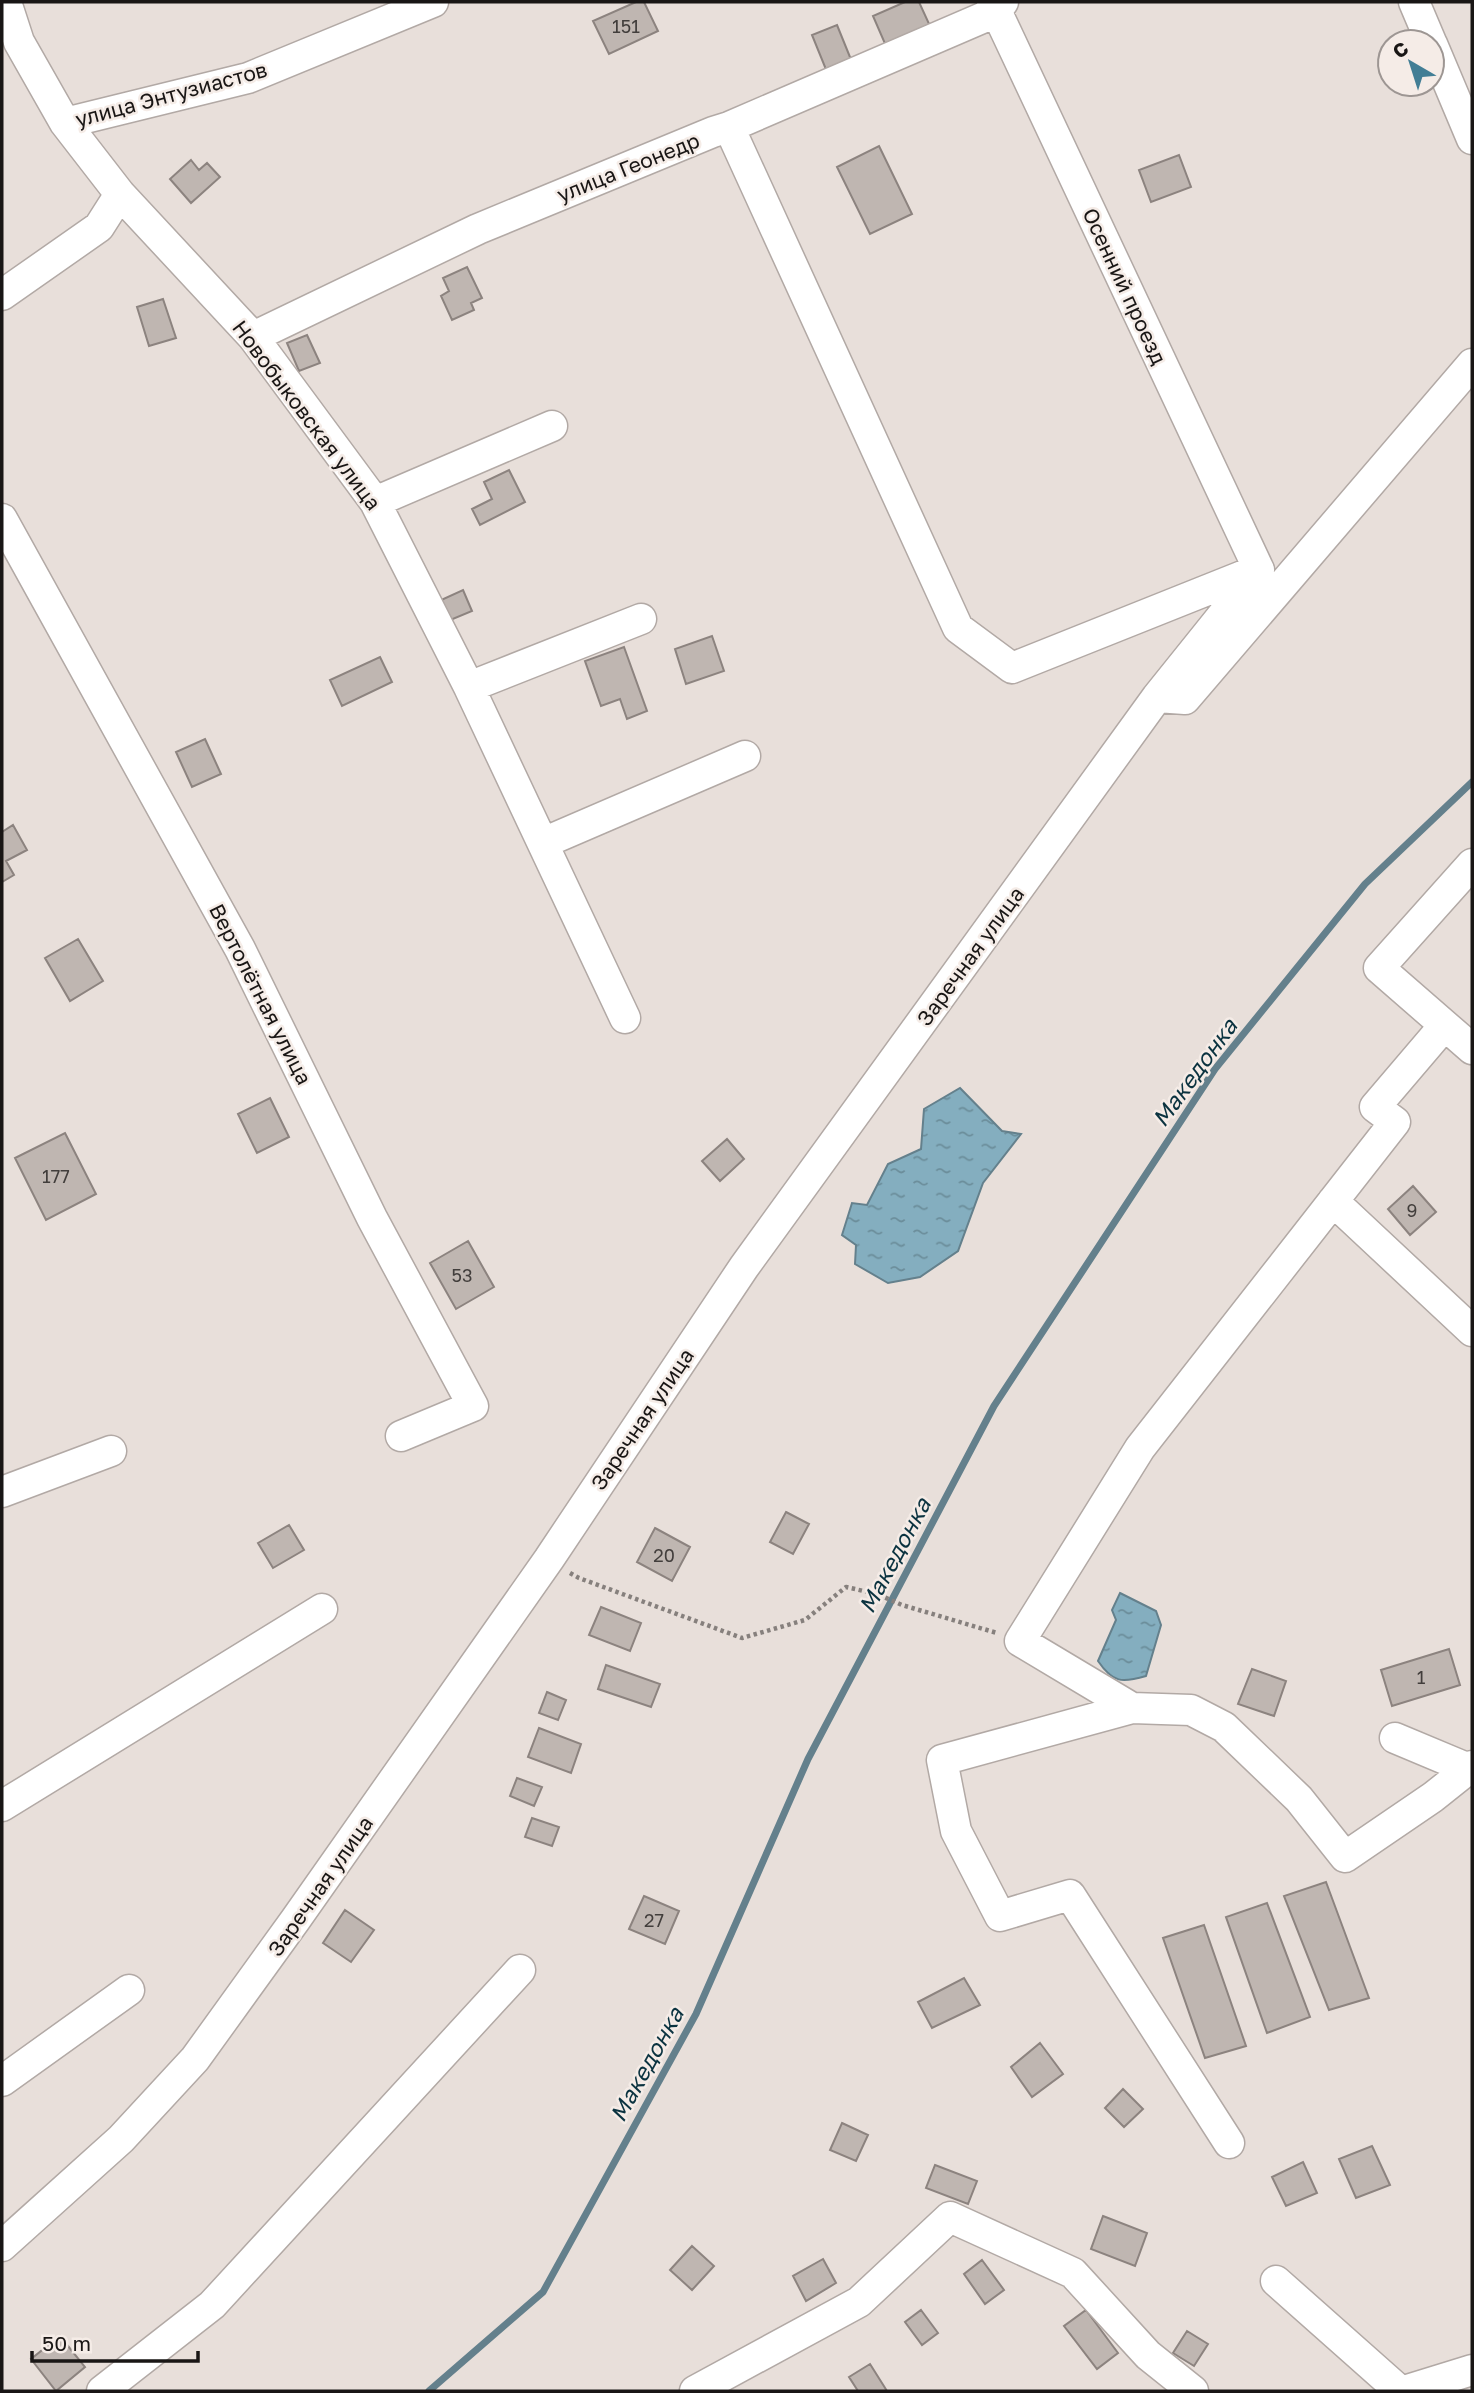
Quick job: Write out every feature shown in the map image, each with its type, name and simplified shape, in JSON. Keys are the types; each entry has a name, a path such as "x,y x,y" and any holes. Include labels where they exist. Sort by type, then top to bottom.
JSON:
{"street":[{"name":"Новобыковская улица","path":"6,2 19,41 65,123 120,194 253,337 376,502 470,687 625,1018"},
{"name":"улица Энтузиастов","path":"65,123 248,78 433,2"},
{"path":"1414,2 1425,28"},
{"name":"улица Геонедр","path":"253,337 478,229 729,127 997,5"},
{"name":"Осенний проезд","path":"997,5 1259,570"},
{"path":"1446,77 1472,139"},
{"path":"729,127 958,628 1012,668 1259,570"},
{"path":"2,295 99,226 120,194"},
{"path":"1157,697 1185,699 1472,364"},
{"path":"376,502 552,426"},
{"name":"Вертолётная улица","path":"2,519 240,949 372,1218 474,1406 401,1436"},
{"name":"Заречная улица","path":"2,2246 121,2138 195,2059 549,1559 744,1267 1157,697 1259,570"},
{"path":"470,687 640,619"},
{"path":"543,843 745,756"},
{"path":"1472,864 1379,968 1472,1049"},
{"path":"1132,1707 1020,1641 1140,1448 1395,1122 1375,1107 1444,1026"},
{"path":"1333,1200 1472,1331"},
{"path":"2,1492 111,1451"},
{"path":"2,1806 322,1609"},
{"path":"1229,2143 1070,1895 1000,1916 956,1831 942,1760 1132,1707 1191,1710 1224,1727 1299,1799 1345,1857 1433,1797 1470,1768"},
{"path":"1395,1738 1470,1768"},
{"path":"102,2391 212,2305 520,1970"},
{"path":"2,2081 129,1990"},
{"path":"695,2391 859,2302 950,2217 1073,2273 1148,2355 1193,2391"},
{"path":"1276,2281 1402,2391 1472,2370"}],"path":[{"path":"549,1559 579,1578 742,1638 805,1619 846,1587 877,1594 902,1605 1020,1641"}],"water":[{"path":"960,1088 1002,1131 1021,1134 983,1183 958,1251 920,1277 888,1283 855,1264 856,1245 842,1235 852,1203 867,1205 888,1164 921,1149 924,1109"},
{"path":"1120,1593 1156,1611 1161,1625 1146,1676 1130,1680 1113,1677 1098,1661 1116,1620 1112,1610"}],"building":[{"path":"636,2 644,2 658,31 609,54 593,21"},
{"path":"905,2 919,2 930,26 886,46 873,16"},
{"path":"837,25 852,62 827,72 812,35"},
{"path":"879,146 912,214 870,234 837,167"},
{"path":"1179,155 1191,187 1151,202 1139,170"},
{"path":"191,160 199,170 207,163 220,177 191,203 170,179"},
{"path":"467,267 482,298 471,303 474,310 452,320 441,296 449,291 443,278"},
{"path":"163,299 176,338 149,346 137,307"},
{"path":"307,335 320,363 299,371 287,343"},
{"path":"509,470 525,502 480,525 472,509 492,499 484,482"},
{"path":"463,590 472,611 448,621 439,601"},
{"path":"712,636 724,671 686,684 675,649"},
{"path":"624,647 647,711 627,719 620,699 601,706 585,661"},
{"path":"380,657 392,682 342,706 330,680"},
{"path":"205,739 221,774 192,787 176,752"},
{"path":"13,825 27,850 6,861 14,875 2,882 2,832"},
{"path":"78,939 103,981 70,1001 45,958"},
{"path":"270,1098 289,1137 257,1153 238,1114"},
{"path":"65,1133 96,1194 46,1220 15,1158"},
{"path":"727,1139 744,1159 720,1181 702,1161"},
{"path":"1413,1186 1436,1212 1410,1235 1388,1209"},
{"path":"468,1241 494,1287 456,1309 430,1263"},
{"path":"786,1512 809,1524 793,1554 770,1542"},
{"path":"289,1525 304,1550 273,1568 258,1543"},
{"path":"655,1528 690,1547 672,1581 637,1562"},
{"path":"601,1607 641,1623 630,1651 589,1635"},
{"path":"1449,1649 1460,1685 1392,1706 1381,1670"},
{"path":"606,1665 660,1684 651,1707 598,1689"},
{"path":"1252,1669 1286,1681 1274,1716 1238,1704"},
{"path":"547,1692 566,1700 558,1720 539,1713"},
{"path":"539,1728 581,1744 571,1773 528,1757"},
{"path":"517,1778 542,1787 534,1806 510,1796"},
{"path":"532,1818 559,1827 552,1846 525,1837"},
{"path":"1326,1882 1369,1998 1329,2010 1284,1896"},
{"path":"644,1896 679,1911 665,1944 629,1929"},
{"path":"1267,1903 1310,2017 1267,2033 1226,1917"},
{"path":"345,1910 374,1930 351,1962 323,1943"},
{"path":"1204,1925 1246,2046 1205,2058 1163,1938"},
{"path":"964,1978 980,2005 932,2028 918,2002"},
{"path":"1040,2043 1063,2074 1032,2097 1011,2067"},
{"path":"1123,2089 1143,2109 1124,2127 1105,2108"},
{"path":"842,2123 868,2135 856,2161 830,2150"},
{"path":"1372,2146 1390,2185 1356,2198 1339,2159"},
{"path":"1303,2162 1317,2193 1286,2206 1272,2177"},
{"path":"935,2165 977,2181 968,2204 926,2188"},
{"path":"1103,2216 1147,2233 1135,2266 1091,2249"},
{"path":"692,2246 714,2266 692,2290 670,2270"},
{"path":"823,2259 836,2283 806,2301 793,2276"},
{"path":"982,2260 1004,2290 985,2304 964,2274"},
{"path":"921,2310 938,2333 922,2345 905,2322"},
{"path":"1086,2310 1118,2353 1097,2369 1064,2326"},
{"path":"1187,2331 1208,2344 1194,2366 1173,2353"},
{"path":"60,2336 85,2367 56,2391 31,2359"},
{"path":"870,2364 887,2391 858,2391 849,2377"}],"waterway":[{"name":"Македонка","path":"429,2391 543,2292 696,2014 808,1759 994,1406 1215,1069 1365,884 1472,782"}]}
